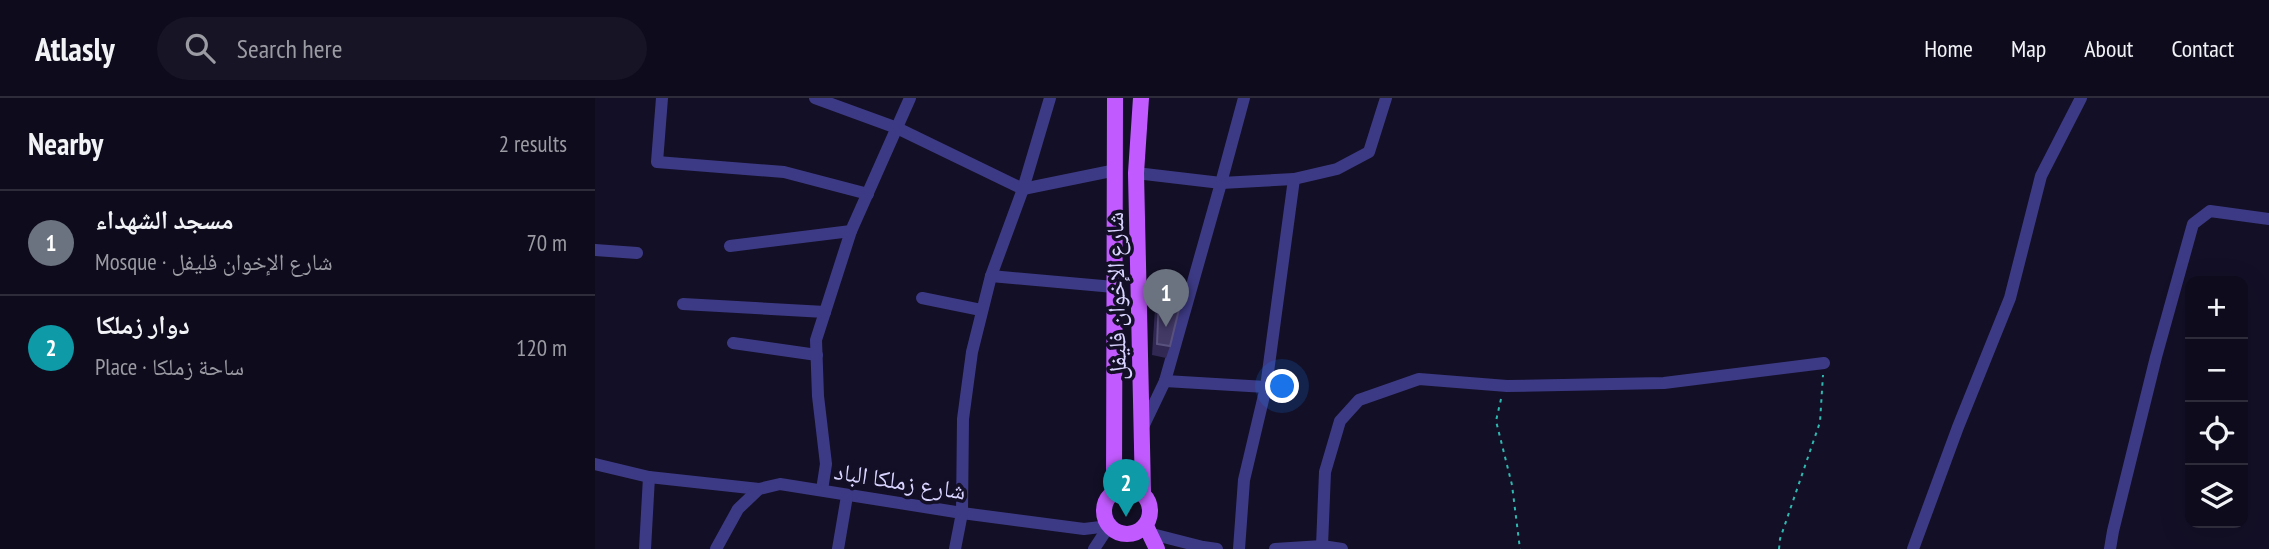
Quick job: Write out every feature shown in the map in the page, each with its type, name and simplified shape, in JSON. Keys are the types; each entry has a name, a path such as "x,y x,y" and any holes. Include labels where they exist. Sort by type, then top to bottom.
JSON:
{"main road":[{"name":"شارع الإخوان فليفل","path":"1114,491 1115,98"},
{"name":"شارع الإخوان فليفل","path":"1141,98 1136,173 1143,492"},
{"path":"1147,529 1140,531 1130,542 1109,526 1104,507 1109,495 1129,487 1143,492 1150,505 1147,529 1157,549"}],"street":[{"path":"662,98 657,162 784,172 868,194"},
{"path":"815,98 897,128 1023,189 1116,170"},
{"path":"822,490 826,464 818,396 816,340 851,231 910,98"},
{"path":"955,549 962,513 963,419 972,352 991,276 1023,189 1050,98"},
{"path":"1142,428 1165,381 1244,98"},
{"path":"1136,173 1221,183 1294,179 1337,169 1369,152 1386,98"},
{"path":"1913,549 2010,298 2041,176 2081,98"},
{"path":"1239,549 1244,480 1266,387 1294,179"},
{"path":"2110,549 2156,357 2193,224 2210,211 2269,219"},
{"path":"730,246 851,231"},
{"path":"595,250 637,254"},
{"path":"991,276 1114,286"},
{"path":"922,298 981,310"},
{"path":"683,304 825,312"},
{"path":"733,343 817,355"},
{"path":"1322,546 1325,472 1340,421 1359,400 1419,379 1503,386 1664,383 1824,363"},
{"path":"1165,381 1266,387"},
{"name":"شارع زملكا الباد","path":"595,464 649,477 759,489 780,484 846,496 1084,529 1109,526"},
{"path":"645,549 649,477"},
{"path":"716,549 738,509 759,489"},
{"path":"838,549 846,496"},
{"path":"1094,549 1109,526"},
{"path":"1147,529 1217,549"},
{"path":"1275,549 1322,546 1342,549"}],"path":[{"path":"1779,549 1780,539 1820,422 1824,363"},
{"path":"1503,386 1496,421 1512,485 1520,549"}],"building":[{"path":"1159,297 1182,297 1170,346 1157,344"}],"place":[{"name":"مسجد الشهداء","path":"1166,327"},
{"name":"دوار زملكا","path":"1126,517"}]}
